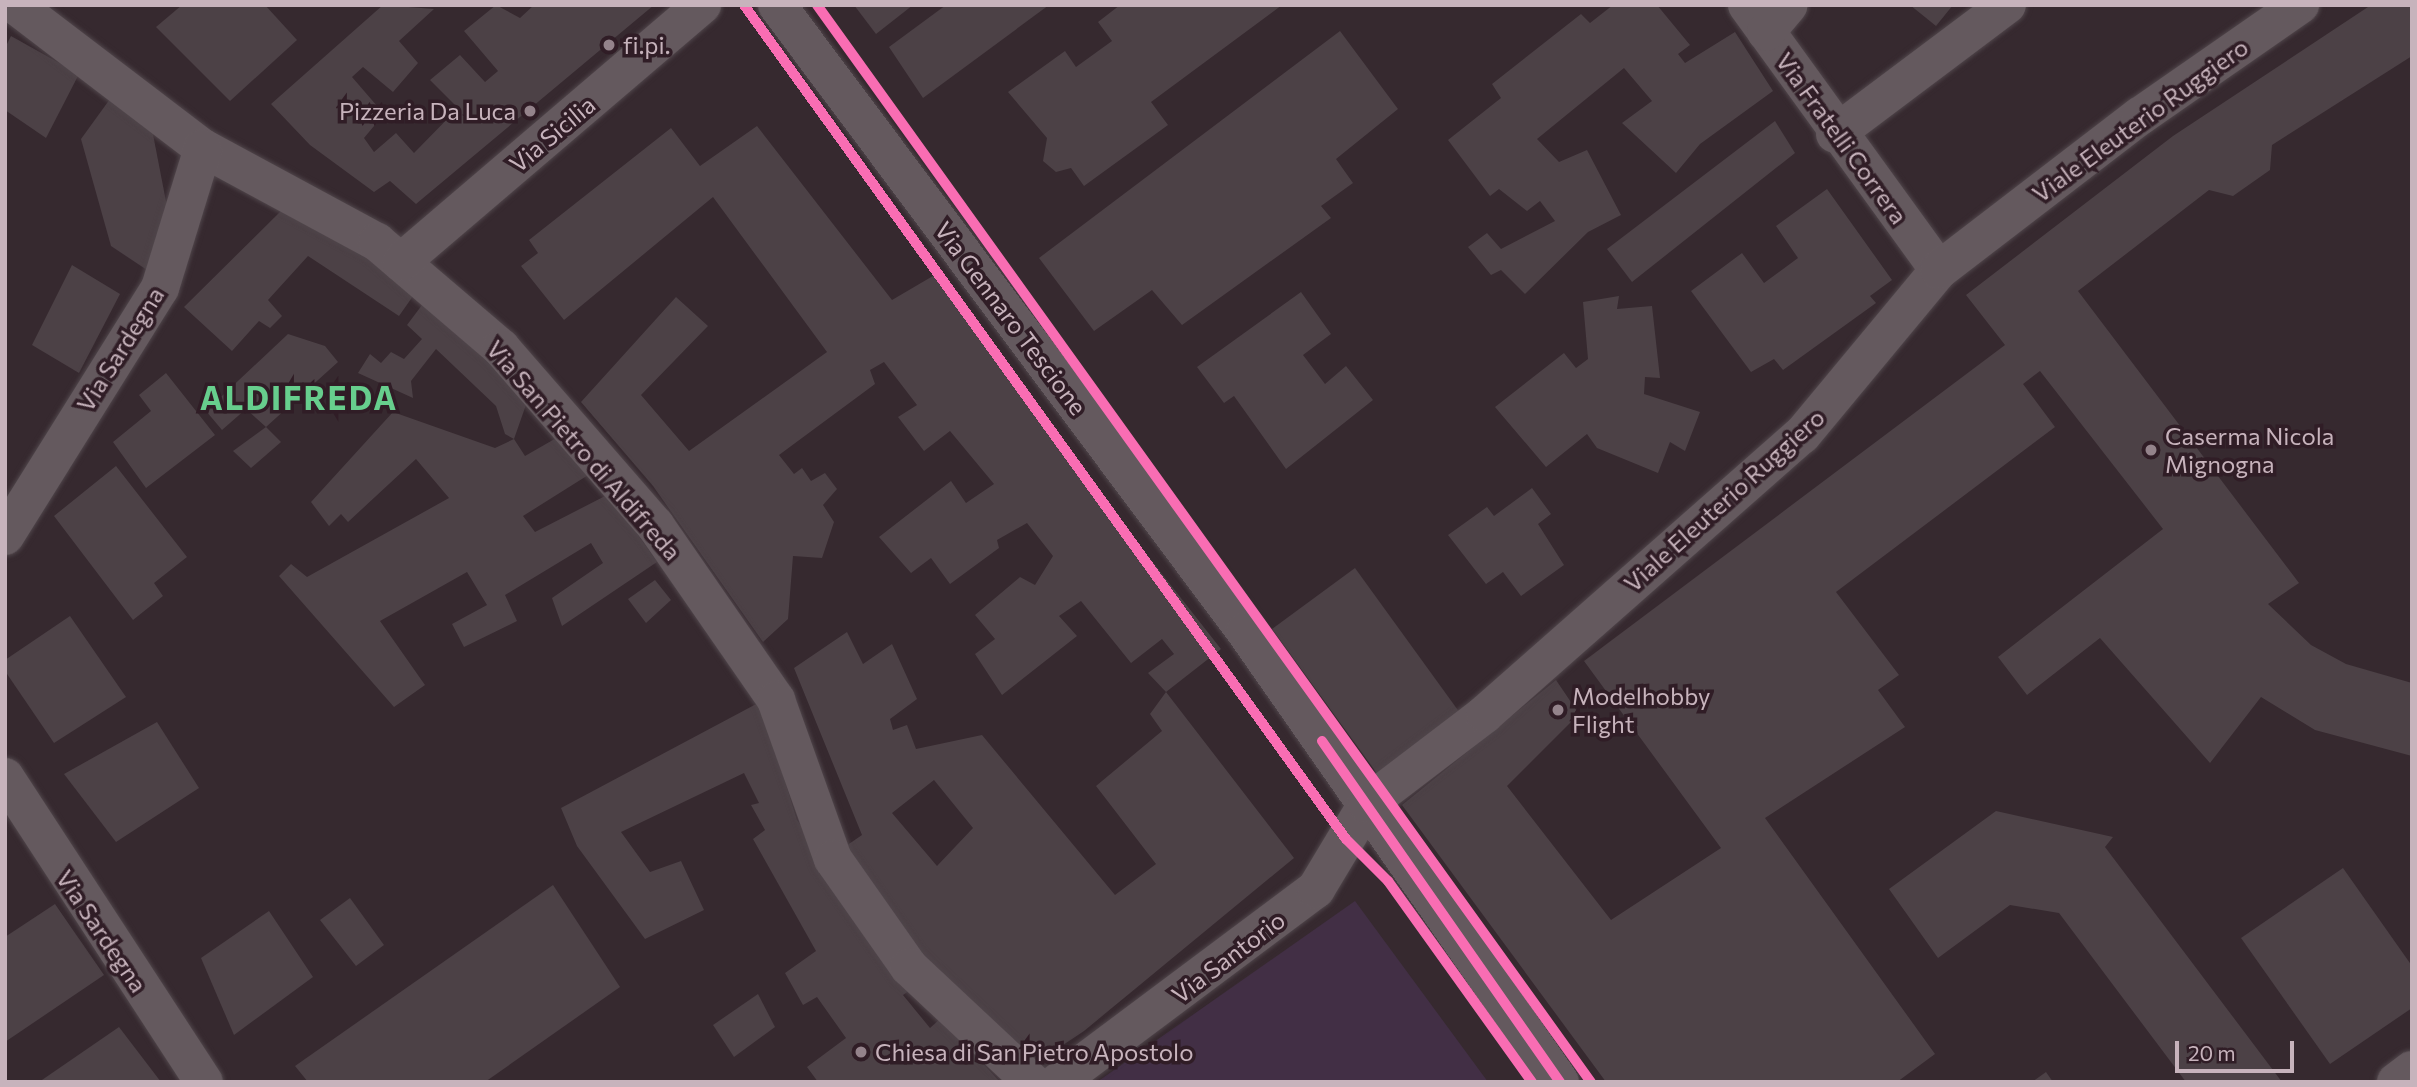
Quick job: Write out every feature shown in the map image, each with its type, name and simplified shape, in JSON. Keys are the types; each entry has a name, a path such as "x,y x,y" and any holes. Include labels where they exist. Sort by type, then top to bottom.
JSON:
{"street":[{"name":"Via San Pietro di Aldifreda","path":"15,5 203,148 377,242 501,348 655,525 776,700 833,859 909,967 1032,1082"},
{"name":"Via Sicilia","path":"401,262 702,5"},
{"name":"Via Gennaro Tescione","path":"778,5 1245,631 1560,1082"},
{"path":"1835,134 2007,5"},
{"name":"Viale Eleuterio Ruggiero","path":"1367,804 1485,714 1802,435 1939,270 2140,116 2301,5"},
{"name":"Via Fratelli Correra","path":"1767,14 1835,134 1939,270"},
{"name":"Via Sardegna","path":"5,536 160,288 203,148"},
{"name":"Via Sardegna","path":"10,799 204,1082"},
{"name":"Via Santorio","path":"1058,1082 1316,889 1367,804"},
{"path":"2396,1082 2412,1070"}],"shaded area":[{"path":"1355,901 1488,1082 1097,1082"}],"building":[{"path":"182,5 265,5 297,40 230,101 156,27"},
{"path":"383,5 434,9 399,41 418,63 393,92 363,67 352,77 384,114 364,138 374,152 396,133 414,153 458,108 430,80 460,55 485,82 498,71 464,31 496,5 520,18 534,5 654,5 416,204 390,181 374,192 310,145 271,104"},
{"path":"854,5 913,5 876,34"},
{"path":"946,5 1049,5 923,98 889,47"},
{"path":"1120,5 1282,5 1151,102 1168,125 1084,186 1071,168 1056,172 1043,161 1047,138 1008,92 1065,51 1076,67 1112,41 1098,22"},
{"path":"1613,5 1657,5 1690,45 1678,54 1685,63 1735,32 1773,91 1700,144 1676,173 1622,123 1652,101 1624,68 1537,139 1559,162 1587,150 1621,215 1588,232 1525,294 1501,270 1491,275 1468,247 1487,233 1501,249 1555,221 1540,201 1527,211 1499,189 1490,196 1448,140 1501,98 1492,84 1581,14 1590,23"},
{"path":"1910,5 1953,5 1936,26"},
{"path":"2371,5 2412,5 2412,56 2272,145 2270,170 2233,196 2209,190 2078,291 2299,583 2268,604 2311,645 2346,664 2412,683 2412,756 2315,730 2261,697 2210,763 2100,638 2027,695 1998,657 2163,529 2040,371 2023,384 2055,427 1836,592 1899,675 1878,690 1905,727 1765,818 1935,1054 1897,1082 1606,1082 1402,805 1556,680 1579,714 1507,786 1611,920 1721,848 1584,661 2005,345 1966,295 2173,136"},
{"path":"1340,31 1398,109 1336,159 1353,183 1321,206 1331,218 1182,325 1152,290 1094,331 1039,258"},
{"path":"11,36 79,74 46,138 5,110 5,48"},
{"path":"110,99 151,124 170,222 150,272 111,246 81,139"},
{"path":"1775,121 1795,153 1632,282 1607,249"},
{"path":"757,126 892,300 938,273 1012,383 1221,649 1166,692 1148,673 1174,654 1162,639 1131,663 1081,601 1059,616 1077,636 1002,695 975,654 995,639 975,615 1020,577 1035,585 1053,556 1027,523 997,540 999,548 950,584 931,558 911,573 879,537 951,481 966,503 994,484 950,431 924,451 898,417 917,405 884,362 870,370 875,384 779,455 794,474 802,468 811,481 825,473 837,489 823,505 834,522 822,558 793,556 788,619 763,642 653,486 581,402 676,297 708,326 641,395 689,451 827,352 713,197 564,320 521,266 538,253 529,240 671,128 700,166"},
{"path":"1827,189 1892,280 1870,296 1876,303 1783,370 1774,359 1751,372 1691,291 1742,253 1764,283 1798,258 1776,226"},
{"path":"287,205 418,289 399,316 308,256 268,300 282,316 270,328 259,321 232,351 184,307"},
{"path":"72,265 120,294 79,373 32,345"},
{"path":"1301,292 1331,334 1303,355 1325,384 1346,366 1373,400 1286,469 1234,396 1224,403 1197,367"},
{"path":"1619,296 1617,309 1652,306 1660,378 1645,377 1644,394 1700,412 1685,451 1670,442 1658,473 1597,448 1587,434 1546,467 1495,407 1564,353 1576,368 1588,359 1583,302"},
{"path":"428,297 527,402 514,439 505,434 496,406 436,349 411,381 413,398 358,373 370,354 381,363 391,352 404,359 422,339 407,325"},
{"path":"288,334 325,346 338,362 266,427 246,409 222,430 206,411"},
{"path":"166,373 215,435 146,488 113,442 151,411 139,395"},
{"path":"393,412 495,448 514,439 525,456 565,433 593,472 523,516 535,532 609,494 657,562 562,626 552,598 603,563 591,543 505,595 517,621 464,647 452,624 487,605 467,572 380,621 425,685 394,707 279,576 291,564 307,577 449,498 416,459 348,522 341,514 329,526 311,502"},
{"path":"266,427 281,442 251,468 233,451"},
{"path":"116,466 187,557 154,583 163,596 133,620 54,516"},
{"path":"1532,488 1551,514 1538,524 1564,565 1521,596 1503,572 1486,584 1448,535 1487,507 1494,516"},
{"path":"1355,568 1460,713 1381,779 1272,629"},
{"path":"655,580 671,600 646,623 628,599"},
{"path":"70,616 126,697 54,743 5,671 5,660"},
{"path":"847,632 863,664 892,644 917,699 890,719 893,730 907,725 916,749 982,735 1115,895 1156,864 1096,786 1162,731 1150,714 1166,692 1294,858 1084,1031 1045,1057 1024,1061 921,960 840,850 862,835 794,668","holes":["934,780 973,828 937,866 892,813"]},
{"path":"760,702 797,820 913,988 903,995 930,1028 941,1018 1000,1082 818,1082 807,1067 846,1038 817,997 803,1005 785,973 816,951 753,839 765,830 751,805 759,803 744,773 621,832 650,872 681,861 704,910 645,939 577,846 561,808"},
{"path":"157,722 199,788 116,842 64,774"},
{"path":"1996,811 2113,837 2105,847 2282,1082 2186,1082 2059,913 2010,905 1938,958 1889,889"},
{"path":"2343,868 2412,966 2412,1008 2330,1064 2241,938"},
{"path":"553,885 620,987 485,1082 308,1082 295,1066"},
{"path":"350,898 384,945 356,966 320,920"},
{"path":"55,904 104,975 5,1042 5,937"},
{"path":"269,911 313,977 234,1035 201,958"},
{"path":"758,994 775,1027 734,1057 713,1025"},
{"path":"119,1027 161,1082 39,1082"},
{"path":"2046,1072 2053,1082 2032,1082"}],"cycle path":[{"path":"744,5 1346,839 1388,881 1532,1082"},
{"path":"817,5 1591,1082"},
{"path":"1322,741 1560,1082"}],"place":[{"name":"fi.pi.","path":"609,45"},
{"name":"Pizzeria Da Luca","path":"530,111"},
{"name":"Caserma Nicola Mignogna","path":"2151,450"},
{"name":"Modelhobby Flight","path":"1558,710"},
{"name":"Chiesa di San Pietro Apostolo","path":"861,1052"}],"district":[{"name":"ALDIFREDA","path":"299,397"}]}
